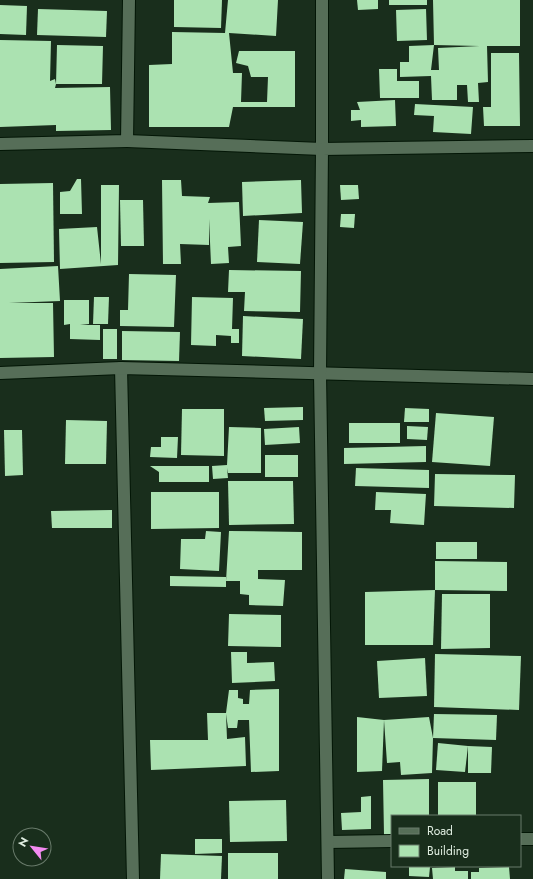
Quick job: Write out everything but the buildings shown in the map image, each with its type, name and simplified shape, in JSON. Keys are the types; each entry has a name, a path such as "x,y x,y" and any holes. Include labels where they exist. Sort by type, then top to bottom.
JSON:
{"street":[{"path":"127,141 129,0"},
{"path":"322,0 320,374 328,879"},
{"path":"0,144 127,141 322,149 533,146"},
{"path":"121,368 133,879"},
{"path":"0,373 121,368 533,379"},
{"path":"521,839 533,839"},
{"path":"328,842 391,841"}]}
